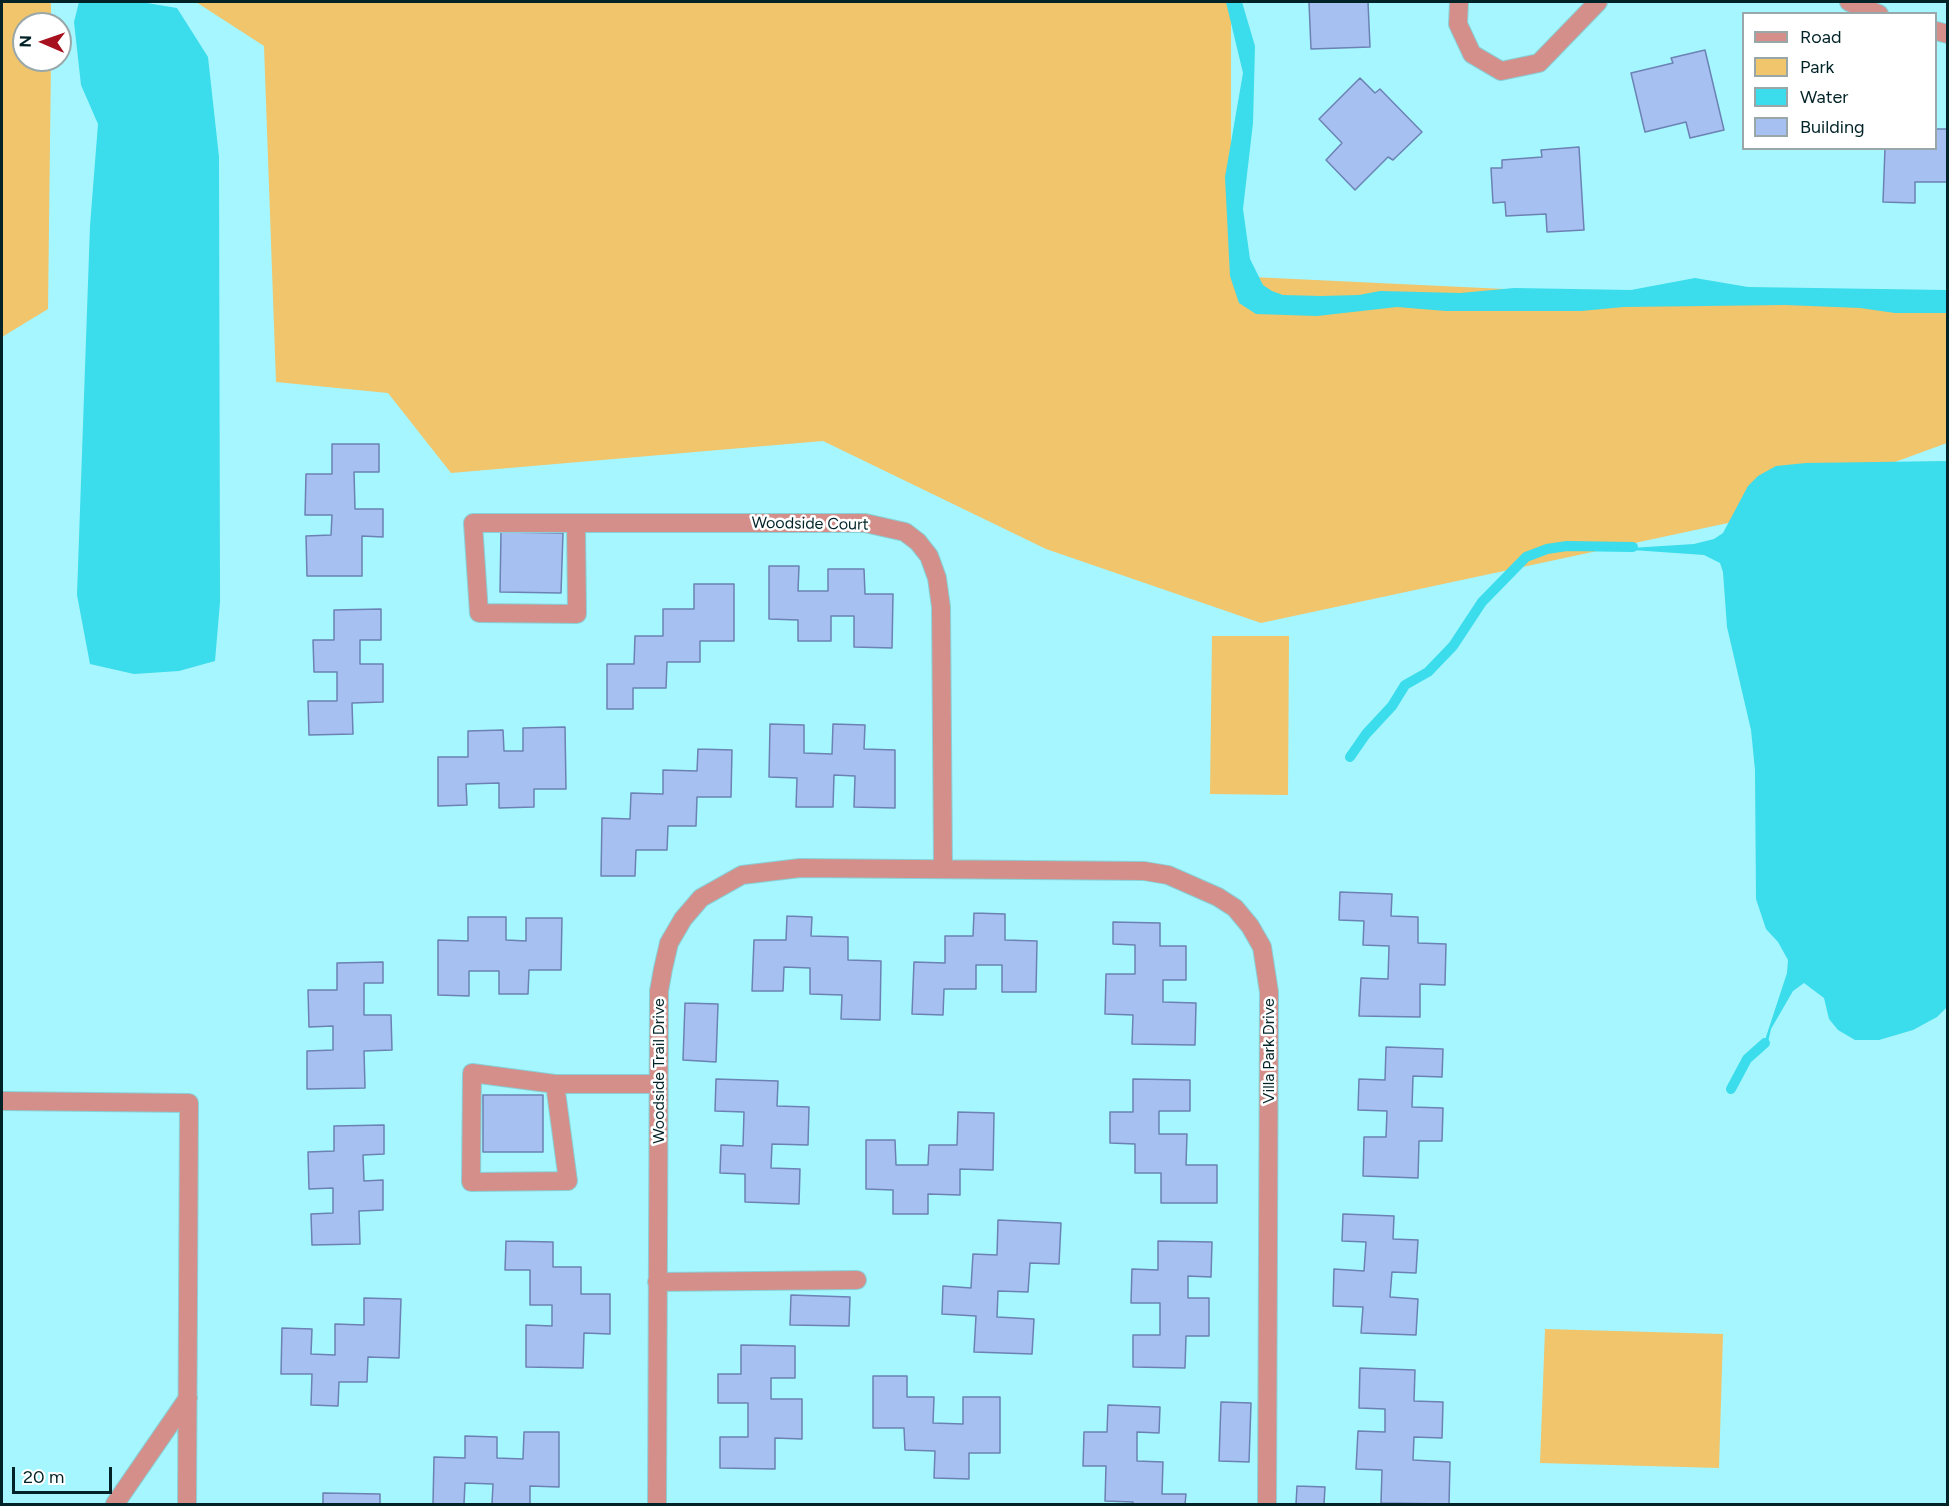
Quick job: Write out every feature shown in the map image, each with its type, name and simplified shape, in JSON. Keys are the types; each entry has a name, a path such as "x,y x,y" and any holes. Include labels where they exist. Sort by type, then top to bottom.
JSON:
{"street":[{"path":"1459,2 1458,24 1472,54 1501,71 1539,63 1598,2"},
{"path":"1850,2 1874,12"},
{"name":"Woodside Court","path":"576,524 577,614 479,613 473,523 865,523 905,532 918,542 929,556 937,578 941,607 943,868"},
{"name":"Woodside Trail Drive","path":"657,1504 659,991 669,943 683,918 701,898 742,875 771,870 943,868"},
{"name":"Villa Park Drive","path":"943,868 1123,870 1168,875 1195,885 1235,909 1262,946 1269,992 1267,1504"},
{"path":"555,1084 568,1181 471,1182 472,1073 555,1084 658,1084"},
{"path":"2,1101 189,1104 187,1504"},
{"path":"657,1282 857,1280"},
{"path":"115,1504 188,1398"}],"green space":[{"path":"2,2 51,2 51,12 12,12 12,72 51,72 48,309 2,337"},
{"path":"196,2 1231,2 1231,276 1947,310 1947,443 1728,523 1261,623 1046,549 823,441 451,473 388,393 276,382 264,46"},
{"path":"1212,636 1289,636 1288,795 1210,794"},
{"path":"1545,1329 1723,1334 1719,1468 1540,1463"}],"water":[{"path":"79,2 141,2 177,8 208,57 219,157 220,602 215,661 179,671 134,674 90,664 77,595 90,226 98,124 81,85 74,22"},
{"path":"1226,2 1242,2 1255,46 1253,123 1243,209 1250,259 1263,285 1272,291 1283,295 1321,296 1359,295 1380,291 1460,293 1514,288 1631,290 1695,278 1748,287 1947,290 1947,313 1895,313 1860,308 1785,305 1624,307 1581,311 1446,311 1397,307 1317,316 1256,314 1239,303 1230,276 1225,177 1243,73"},
{"path":"1947,461 1947,1007 1937,1017 1913,1030 1879,1040 1855,1040 1838,1030 1829,1019 1824,998 1804,983 1793,991 1771,1029 1768,1042 1764,1043 1787,973 1788,960 1778,942 1766,929 1756,899 1755,770 1751,730 1727,627 1723,572 1720,563 1704,555 1632,550 1631,548 1694,544 1714,539 1723,533 1748,486 1758,476 1776,466 1806,463"}],"building":[{"path":"1309,2 1368,2 1370,47 1311,49"},
{"path":"1705,50 1724,130 1690,138 1686,122 1645,132 1631,73 1673,63 1671,58"},
{"path":"1360,78 1375,93 1380,89 1422,132 1393,160 1388,157 1355,190 1326,160 1342,143 1319,119"},
{"path":"1937,129 1948,129 1948,182 1915,182 1915,203 1883,202 1885,150 1937,150"},
{"path":"1579,147 1584,230 1547,232 1546,214 1506,216 1505,202 1493,203 1491,168 1502,168 1502,160 1542,157 1541,150"},
{"path":"332,444 379,444 379,472 354,472 355,509 383,509 383,537 362,536 362,576 307,576 306,536 331,535 332,515 305,515 306,474 332,474"},
{"path":"501,532 563,533 561,593 500,592"},
{"path":"769,566 799,566 798,591 828,591 828,569 864,569 865,594 893,594 892,648 854,647 854,616 831,616 831,641 798,641 798,620 769,619"},
{"path":"694,584 734,584 734,641 700,641 700,662 667,662 666,688 633,688 633,709 607,709 607,664 634,664 635,636 663,636 663,609 694,609"},
{"path":"381,609 381,640 360,640 360,664 383,664 383,702 352,703 353,734 309,735 308,701 337,701 337,672 314,672 313,640 334,640 334,610"},
{"path":"770,724 804,725 804,753 832,754 833,724 865,725 864,749 895,750 895,808 854,807 855,776 834,775 833,807 796,807 797,778 769,777"},
{"path":"565,727 566,789 534,789 534,807 499,808 499,783 466,784 467,805 438,806 438,757 468,757 468,731 503,730 504,751 523,751 523,728"},
{"path":"698,749 732,750 731,797 697,797 696,826 668,826 667,850 636,850 635,876 601,876 602,818 630,819 631,793 663,794 663,770 697,771"},
{"path":"1340,892 1392,894 1391,916 1418,917 1418,943 1446,944 1445,985 1420,984 1420,1017 1359,1016 1361,978 1388,979 1389,946 1363,945 1364,921 1339,920"},
{"path":"974,913 1005,914 1005,940 1037,941 1036,992 1002,992 1002,965 976,965 976,989 944,989 943,1015 912,1014 914,962 945,963 945,936 973,936"},
{"path":"787,916 812,917 811,936 848,937 848,960 881,961 880,1020 841,1019 842,995 810,994 810,968 784,967 783,991 752,991 754,940 786,940"},
{"path":"468,917 506,917 506,940 526,941 526,918 562,918 561,970 529,970 528,994 499,994 499,971 469,971 469,996 438,995 438,940 468,941"},
{"path":"1113,922 1160,923 1160,946 1186,946 1186,980 1163,980 1163,1002 1196,1003 1195,1045 1132,1044 1133,1015 1105,1014 1106,974 1135,974 1135,945 1113,944"},
{"path":"383,962 383,983 364,983 364,1015 391,1015 392,1050 364,1051 365,1088 307,1089 307,1051 333,1050 333,1026 309,1027 308,990 337,990 337,963"},
{"path":"685,1003 718,1004 716,1062 683,1060"},
{"path":"1386,1047 1443,1049 1442,1077 1413,1076 1412,1107 1443,1108 1442,1141 1419,1141 1418,1178 1363,1176 1364,1137 1386,1137 1387,1111 1358,1110 1359,1079 1385,1080"},
{"path":"716,1079 778,1081 777,1106 809,1107 808,1145 772,1144 771,1168 800,1169 799,1204 745,1202 745,1174 720,1173 721,1145 743,1146 744,1112 715,1111"},
{"path":"1133,1079 1190,1080 1190,1111 1159,1111 1159,1134 1187,1134 1186,1165 1217,1165 1217,1203 1161,1203 1161,1173 1135,1173 1135,1144 1110,1143 1110,1112 1133,1112"},
{"path":"483,1095 543,1095 543,1152 483,1152"},
{"path":"958,1112 994,1113 993,1170 960,1169 960,1195 928,1194 928,1214 893,1214 893,1190 866,1189 866,1140 895,1140 896,1165 928,1165 929,1145 957,1145"},
{"path":"384,1125 384,1154 363,1155 364,1181 383,1180 383,1210 359,1211 360,1244 312,1245 311,1214 333,1213 333,1188 309,1189 308,1152 334,1151 334,1126"},
{"path":"1343,1214 1394,1216 1393,1239 1418,1240 1416,1273 1392,1272 1390,1297 1418,1299 1416,1335 1361,1333 1363,1307 1333,1306 1334,1269 1364,1271 1366,1242 1342,1241"},
{"path":"998,1220 1061,1223 1059,1264 1030,1263 1028,1292 998,1291 997,1317 1034,1319 1032,1354 974,1352 976,1316 942,1314 943,1286 971,1288 973,1254 997,1255"},
{"path":"506,1241 553,1242 553,1267 581,1267 581,1294 610,1294 610,1334 584,1333 583,1368 526,1367 526,1325 552,1326 552,1305 530,1305 530,1270 505,1270"},
{"path":"1158,1241 1212,1242 1211,1277 1188,1276 1188,1298 1209,1298 1209,1336 1186,1336 1185,1368 1133,1367 1133,1335 1160,1335 1160,1303 1131,1303 1132,1269 1158,1270"},
{"path":"791,1295 850,1297 849,1326 790,1325"},
{"path":"364,1298 401,1299 399,1358 368,1357 367,1382 339,1382 338,1406 311,1405 312,1374 281,1374 282,1328 312,1329 311,1354 335,1355 335,1324 364,1325"},
{"path":"741,1345 795,1346 795,1378 771,1378 771,1399 802,1399 802,1439 775,1438 775,1469 720,1468 720,1437 748,1437 748,1403 718,1403 718,1374 741,1374"},
{"path":"1360,1368 1415,1370 1414,1401 1443,1402 1442,1438 1414,1437 1413,1460 1450,1462 1449,1504 1381,1503 1382,1470 1356,1469 1358,1431 1385,1432 1385,1409 1359,1408"},
{"path":"873,1376 907,1376 907,1397 934,1397 933,1423 963,1424 963,1397 1000,1397 1000,1453 969,1453 969,1479 934,1478 935,1451 905,1450 904,1428 873,1428"},
{"path":"1221,1402 1251,1403 1249,1462 1219,1461"},
{"path":"1108,1405 1160,1407 1159,1433 1137,1432 1137,1461 1163,1462 1162,1494 1186,1494 1185,1504 1133,1504 1133,1502 1105,1501 1106,1466 1083,1466 1084,1432 1107,1432"},
{"path":"524,1432 559,1432 559,1487 530,1486 530,1504 492,1504 493,1484 465,1483 464,1504 433,1504 434,1457 465,1458 465,1436 497,1437 497,1458 523,1459"},
{"path":"1297,1486 1325,1487 1324,1504 1296,1504"},
{"path":"323,1493 380,1494 380,1504 323,1504"}],"waterway":[{"path":"1350,757 1366,734 1392,706 1405,685 1428,672 1453,646 1482,602 1526,557 1547,549 1567,546 1633,547"},
{"path":"1731,1089 1747,1059 1765,1043"}]}
